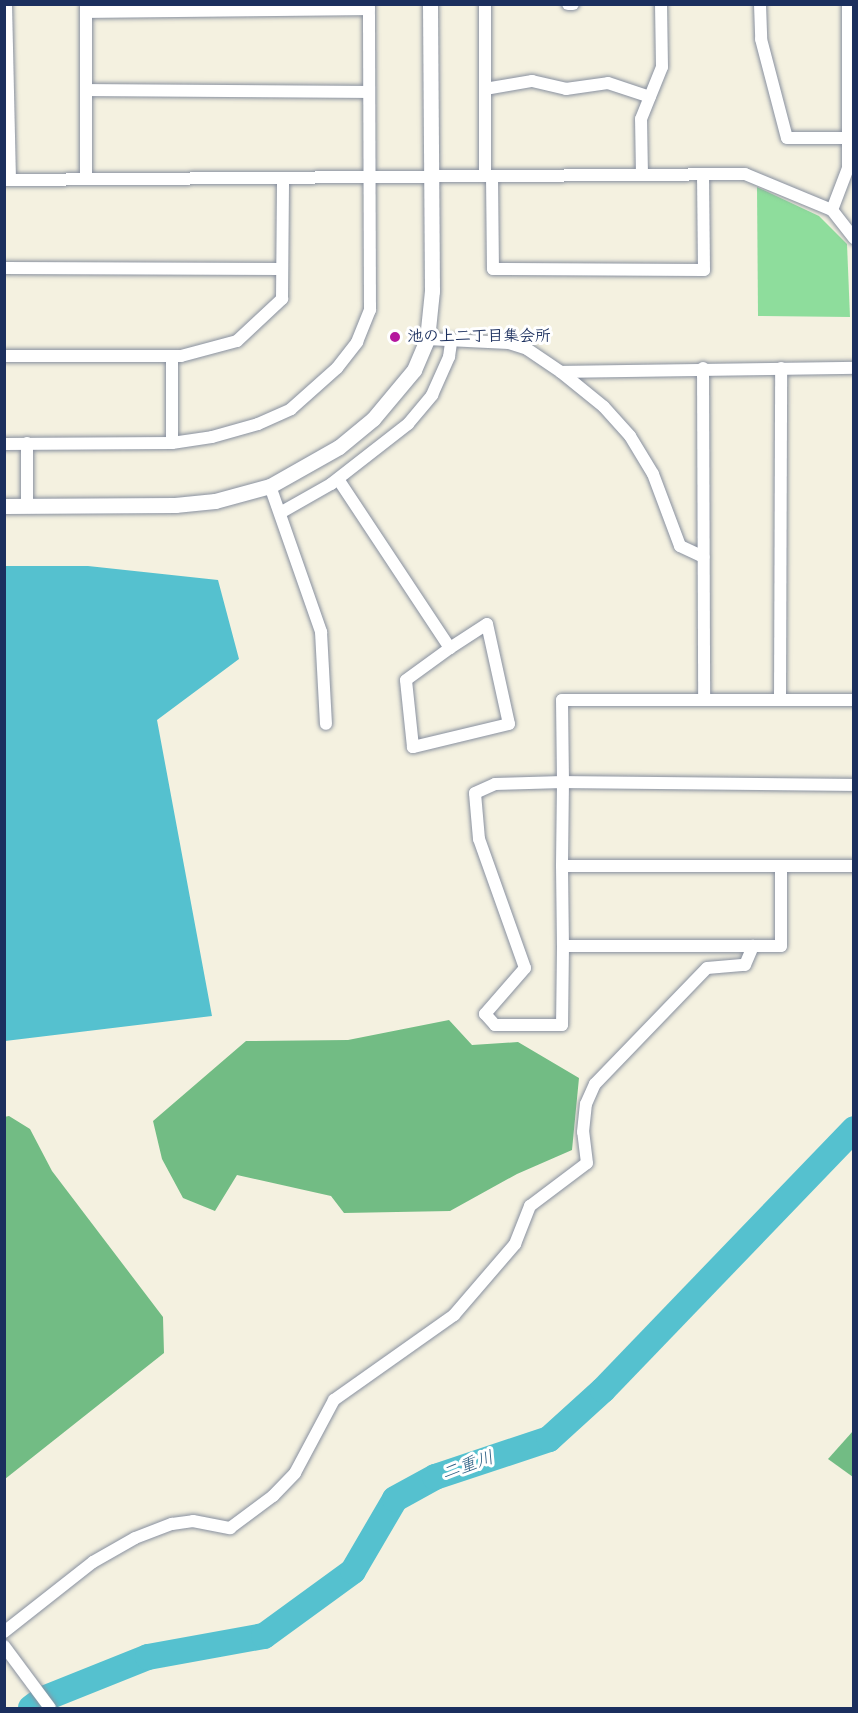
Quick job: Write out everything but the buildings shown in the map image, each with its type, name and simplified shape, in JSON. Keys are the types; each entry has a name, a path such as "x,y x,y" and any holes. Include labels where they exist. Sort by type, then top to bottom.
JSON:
{"street":[{"path":"6,4 7,180 703,174 757,176 832,210 854,238"},
{"path":"4,506 175,505 215,501 270,486 339,447 373,419 414,370 427,339 432,291 430,4"},
{"path":"492,4 485,5 485,89 493,269 704,270 703,174"},
{"path":"568,4 573,4"},
{"path":"642,175 640,119 662,67 661,4"},
{"path":"760,4 760,39 787,138 848,138"},
{"path":"832,210 848,168 848,4"},
{"path":"4,444 172,443 246,427 291,409 337,368 357,342 370,310 372,284 368,178 369,7 86,8 86,179"},
{"path":"485,89 532,81 566,89 608,83 650,97"},
{"path":"86,90 369,92"},
{"path":"4,356 172,356 237,341 282,298 283,178"},
{"path":"4,268 282,269"},
{"path":"427,339 451,342 508,343 526,349 561,372 604,407 630,436 653,474 680,546 704,557"},
{"path":"280,513 338,479 408,424 432,395 449,357 451,342"},
{"path":"172,356 172,443"},
{"path":"561,372 703,368 854,368"},
{"path":"703,368 704,700"},
{"path":"780,700 781,368"},
{"path":"27,443 27,506"},
{"path":"338,479 450,648"},
{"path":"270,486 321,632 326,724"},
{"path":"487,624 508,724 413,747 406,680 450,648 487,624"},
{"path":"854,700 562,700 563,782 562,866 564,946 562,1025 495,1025 485,1014 525,968 480,839 475,793 495,784 563,782 854,785"},
{"path":"562,866 854,866"},
{"path":"564,946 780,946 781,866"},
{"path":"4,1632 93,1562 135,1538 172,1524 194,1521 230,1528 273,1496 295,1473 334,1400 454,1315 515,1244 531,1206 587,1163 583,1132 586,1104 595,1084 707,968 745,965 753,946"},
{"path":"4,1646 32,1679 51,1708"}],"green space":[{"path":"757,187 819,216 847,244 850,317 758,316"},
{"path":"449,1020 472,1045 518,1042 579,1078 572,1150 517,1174 450,1211 344,1213 331,1196 237,1175 215,1211 183,1198 162,1159 153,1121 246,1041 348,1040"},
{"path":"9,1116 30,1129 52,1171 163,1317 164,1353 5,1479 4,1117"},
{"path":"853,1431 853,1477 828,1459"}],"water":[{"path":"5,566 88,566 218,580 239,659 157,720 212,1016 5,1041"}],"waterway":[{"name":"二重川","path":"31,1708 43,1699 148,1657 264,1636 353,1571 395,1499 435,1477 549,1439 603,1390 854,1129"}],"place":[{"name":"池の上二丁目集会所","path":"395,337"}]}
